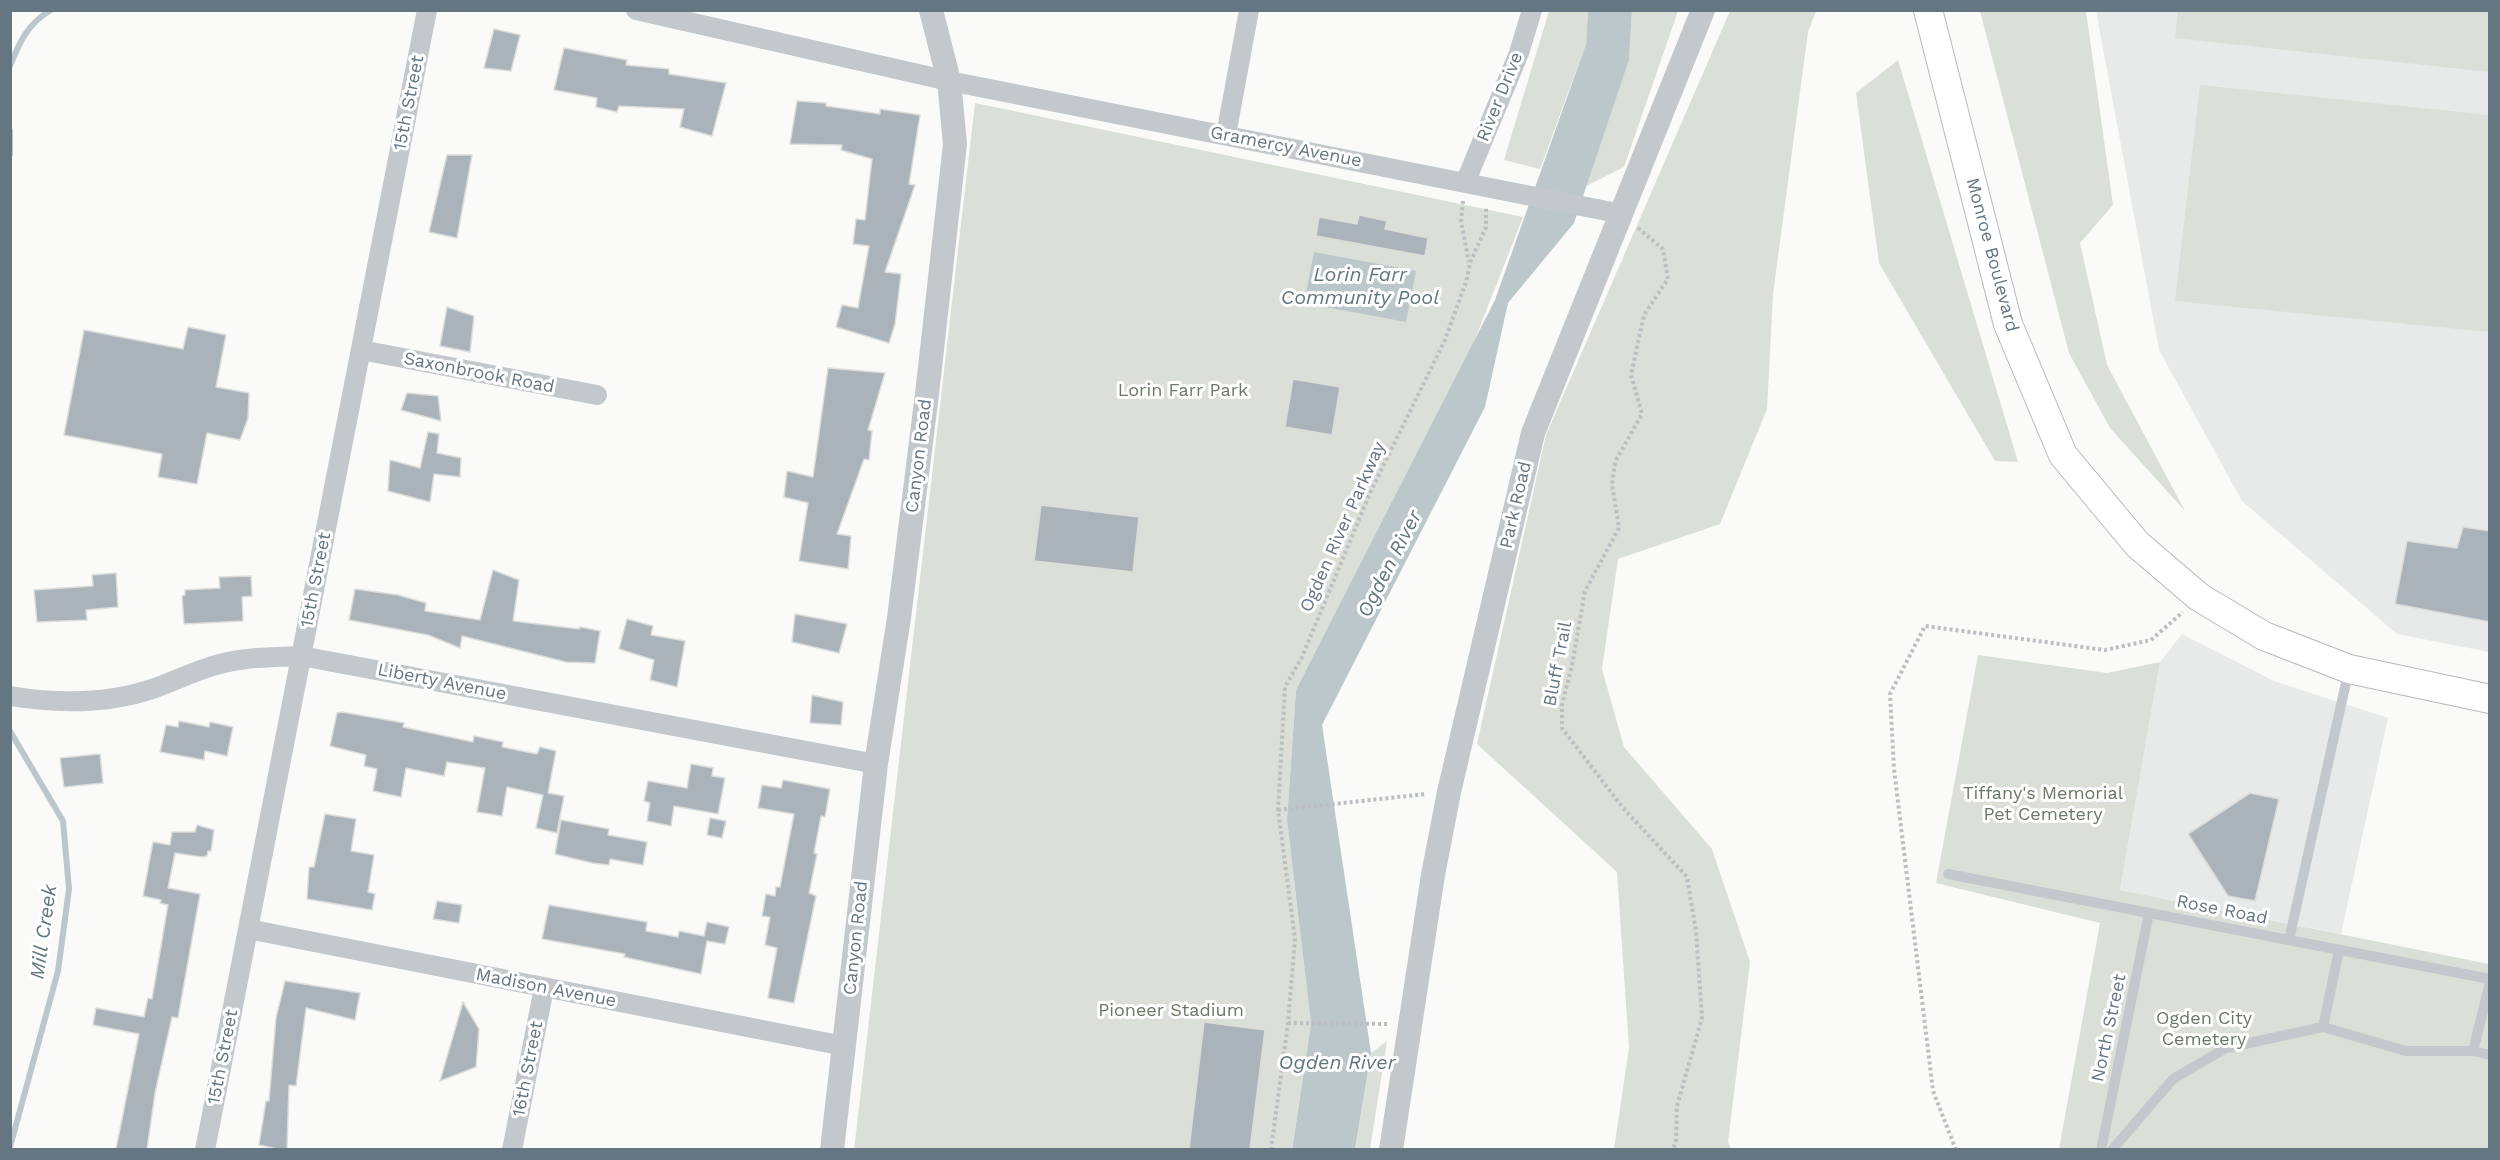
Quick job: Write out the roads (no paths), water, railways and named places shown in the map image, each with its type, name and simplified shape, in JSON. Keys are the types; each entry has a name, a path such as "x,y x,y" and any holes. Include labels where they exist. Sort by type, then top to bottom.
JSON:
{"main road":[{"name":"Monroe Boulevard","path":"1928,10 2008,324 2063,455 2137,544 2199,597 2264,636 2349,669 2490,699"}],"street":[{"name":"15th Street","path":"205,1149 427,10"},
{"path":"636,10 949,81 932,10"},
{"path":"1226,135 1249,10"},
{"name":"River Drive","path":"1465,183 1519,53 1532,10"},
{"name":"Park Road","path":"1391,1149 1400,1023 1449,792 1533,433 1703,10"},
{"name":"Gramercy Avenue","path":"949,81 1622,214"},
{"name":"Canyon Road","path":"832,1149 876,764 899,618 923,430 955,144 949,81"},
{"name":"Saxonbrook Road","path":"361,350 597,395"},
{"name":"Liberty Avenue","path":"10,696 53,701 113,698 155,688 222,663 251,658 301,656 876,764"},
{"name":"Madison Avenue","path":"248,929 844,1046"},
{"name":"16th Street","path":"512,1149 544,988"}],"lane":[{"path":"2289,940 2349,669"},
{"name":"Rose Road","path":"1948,874 2490,981"},
{"name":"North Street","path":"2101,1149 2149,913"},
{"path":"2323,1027 2339,950"},
{"path":"2473,1051 2490,981"},
{"path":"2112,1149 2173,1079 2226,1048 2323,1027 2406,1051 2473,1051 2490,1055"}],"water":[{"name":"Ogden River","path":"1588,11 1632,11 1629,60 1574,223 1508,303 1485,407 1322,725 1371,1053 1355,1149 1292,1150 1311,1024 1287,820 1296,690 1495,300 1586,44"},
{"name":"Lorin Farr Community Pool","path":"1314,252 1416,271 1406,322 1304,303"}],"waterway":[{"name":"Mill Creek","path":"10,66 30,27 51,10"},
{"name":"Mill Creek","path":"10,131 10,154"},
{"name":"Mill Creek","path":"10,731 63,821 69,889 58,971 10,1147"}],"park label":[{"name":"Lorin Farr Park","path":"1183,391"},
{"name":"Tiffany's Memorial Pet Cemetery","path":"2043,804"},
{"name":"Pioneer Stadium","path":"1171,1011"},
{"name":"Ogden City Cemetery","path":"2204,1029"}]}
